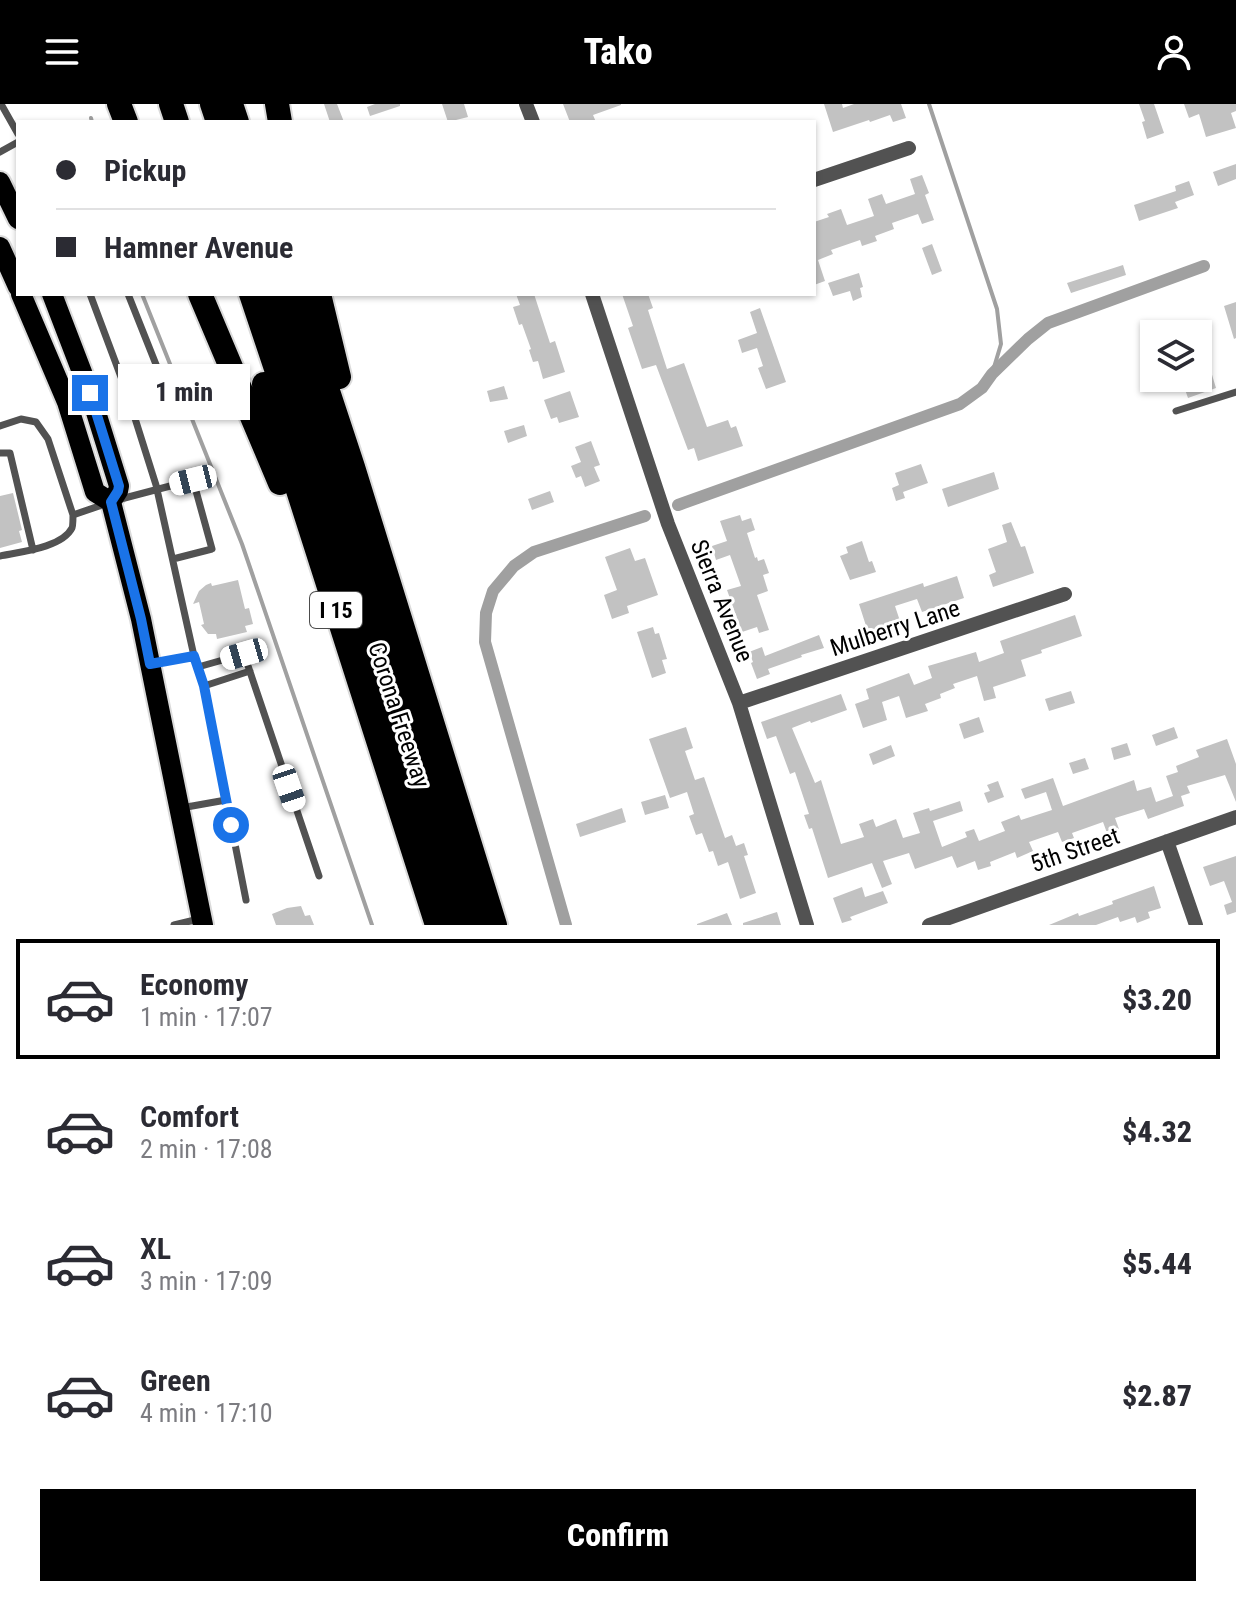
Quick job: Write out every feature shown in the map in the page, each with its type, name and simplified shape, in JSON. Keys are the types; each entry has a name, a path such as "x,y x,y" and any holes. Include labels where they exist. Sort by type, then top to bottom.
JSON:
{"highway":[{"path":"201,296 272,461 363,694"},
{"name":"Corona Freeway","path":"236,296 437,925"},
{"path":"252,296 382,686 455,925"},
{"path":"277,296 344,497 474,925"},
{"name":"Corona Freeway","path":"297,296 495,925"},
{"path":"319,296 342,390 353,467"}],"main road":[{"path":"0,182 16,215"},
{"path":"0,247 16,283"},
{"path":"22,296 67,402 95,492 111,502 141,619 202,922"},
{"path":"53,296 90,393 119,486 111,502"}],"street":[{"path":"816,179 909,148"},
{"name":"Sierra Avenue","path":"593,296 668,524 739,703 807,925"},
{"name":"Mulberry Lane","path":"739,703 1065,594"},
{"name":"5th Street","path":"929,925 1236,817"},
{"path":"1167,841 1196,925"}],"lane":[{"path":"1,104 16,130"},
{"path":"91,296 128,397 157,489 194,656 204,686 246,900"},
{"path":"128,397 157,387 160,380 129,296"},
{"path":"1176,411 1236,392"},
{"path":"0,426 21,419 36,422 48,439 73,515 73,528 61,540 33,550 0,556"},
{"path":"0,453 10,453 33,550"},
{"path":"73,515 193,480 212,549 173,559"},
{"path":"198,667 244,654 319,876"},
{"path":"150,664 194,656"},
{"path":"204,686 250,671"},
{"path":"179,808 226,800"},
{"path":"174,925 202,922"}],"building":[{"path":"324,104 337,104 343,120 329,120"},
{"path":"375,104 400,106 370,116 367,107"},
{"path":"442,104 464,104 468,117 447,120"},
{"path":"563,104 621,104 593,115 595,120 569,120"},
{"path":"824,104 842,104 843,108 854,104 901,104 906,118 893,122 890,115 833,132"},
{"path":"1139,104 1154,104 1164,133 1147,139"},
{"path":"1184,104 1236,104 1236,111 1231,113 1236,128 1206,137 1199,114 1189,118"},
{"path":"1236,164 1236,179 1218,186 1213,172"},
{"path":"922,175 934,220 922,224 918,214 892,223 894,229 875,236 877,241 862,246 860,240 831,250 833,254 818,260 825,281 816,284 816,221 841,209 847,225 874,216 868,199 882,194 886,204 915,194 910,179"},
{"path":"1189,181 1194,195 1175,202 1178,208 1139,221 1134,205 1176,191 1175,186"},
{"path":"932,244 942,271 932,275 922,248"},
{"path":"1123,265 1126,275 1071,293 1067,283"},
{"path":"859,273 862,297 853,301 850,291 833,296 828,283"},
{"path":"517,296 535,296 550,343 555,341 565,372 543,379 538,361 533,362 522,324 519,325 513,307 520,305"},
{"path":"623,296 649,296 653,308 648,310 667,369 684,363 707,427 728,420 731,428 736,426 743,446 698,461 694,448 688,450 656,365 642,369 628,328 633,326"},
{"path":"1236,302 1236,338 1234,339 1224,306"},
{"path":"760,308 786,382 766,389 758,368 763,366 757,348 742,353 738,340 757,333 750,312"},
{"path":"504,386 508,399 490,402 487,391"},
{"path":"570,391 579,417 559,423 557,417 551,419 544,400"},
{"path":"1186,392 1205,392 1188,398"},
{"path":"524,425 527,436 508,443 504,431"},
{"path":"591,441 600,465 594,467 600,481 585,487 581,476 576,478 571,466 581,462 575,447"},
{"path":"921,464 928,483 903,492 905,498 896,501 892,488 899,485 895,473"},
{"path":"994,472 999,489 948,507 942,489"},
{"path":"550,491 554,502 532,510 528,499"},
{"path":"13,493 22,542 0,548 0,496"},
{"path":"740,515 742,521 751,518 755,530 747,533 755,558 758,561 764,559 769,573 763,575 768,591 757,595 769,630 759,633 757,627 742,632 727,590 741,586 730,555 716,560 712,546 727,541 720,521"},
{"path":"1011,522 1021,547 1025,546 1034,573 993,587 989,575 996,572 988,549 1007,542 1002,525"},
{"path":"862,541 876,572 850,580 840,556 848,553 846,547"},
{"path":"630,548 635,561 645,558 658,595 627,606 629,613 612,619 604,595 617,590 605,557"},
{"path":"957,576 964,598 922,612 917,599 895,606 900,621 868,632 859,604 923,583 924,587"},
{"path":"238,580 245,609 249,608 253,624 245,626 247,632 217,639 216,634 208,634 201,625 204,624 199,602 193,604 206,585"},
{"path":"1075,615 1082,636 1021,660 1026,676 993,687 996,698 984,701 977,676 953,684 955,688 940,694 941,698 925,704 928,711 906,718 899,696 882,702 887,720 863,728 855,704 869,699 866,689 909,673 914,685 932,678 928,666 976,652 979,662 1004,653 1000,641"},
{"path":"653,627 655,634 659,633 667,659 662,660 666,673 652,678 637,632"},
{"path":"819,635 824,648 768,669 770,674 757,679 749,652 762,647 765,656"},
{"path":"1071,691 1075,703 1049,711 1045,699"},
{"path":"841,694 847,710 792,728 815,783 821,780 841,844 864,837 859,824 873,819 876,827 896,819 903,838 920,833 913,813 960,801 963,811 933,821 942,847 967,837 965,832 974,829 979,841 1005,831 1001,822 1019,815 1021,820 1052,810 1046,792 1025,799 1021,789 1053,778 1063,806 1134,780 1137,791 1151,787 1156,802 1173,796 1166,776 1178,772 1176,766 1199,757 1196,750 1227,739 1236,764 1236,802 1225,775 1187,786 1190,793 1181,796 1184,806 1148,819 1144,809 1115,818 1119,829 1107,833 1103,822 1072,833 1074,838 1062,842 1058,832 1029,842 1033,851 1017,858 1015,852 978,870 975,861 957,868 952,856 915,869 909,853 883,861 892,884 882,888 872,863 828,878 812,828 809,829 804,815 809,814 795,772 790,774 776,736 767,739 761,722"},
{"path":"979,717 984,732 964,739 959,724"},
{"path":"686,727 693,748 685,751 695,780 704,777 725,838 732,835 736,846 744,843 748,855 744,856 756,893 740,899 728,862 718,866 702,833 696,835 689,816 694,814 687,792 670,798 649,739"},
{"path":"1174,727 1178,738 1156,746 1152,735"},
{"path":"1127,743 1131,755 1114,760 1111,748"},
{"path":"891,745 895,756 873,765 869,754"},
{"path":"1085,758 1089,769 1073,774 1069,763"},
{"path":"998,781 1004,797 988,803 984,793 990,791 987,785"},
{"path":"665,795 669,808 645,815 641,802"},
{"path":"622,808 626,822 580,837 576,824"},
{"path":"1236,856 1236,912 1227,915 1224,905 1232,902 1224,881 1210,886 1203,867"},
{"path":"1154,886 1161,908 1148,912 1150,918 1137,923 1135,917 1120,922 1118,917 1096,925 1049,925 1113,904 1112,901"},
{"path":"862,887 865,897 883,891 888,903 842,923 833,898"},
{"path":"301,906 314,925 276,925 272,914"},
{"path":"777,912 781,925 743,925 743,923"},
{"path":"727,913 732,925 697,925 697,924"}],"waterway":[{"path":"929,104 997,309 1001,344 992,374"},
{"path":"678,505 960,404 982,388 992,374 1048,323 1204,266"},
{"path":"143,296 242,544 372,925"},
{"path":"566,925 485,642 486,613 493,591 514,566 534,552 645,516"}],"route":[{"path":"90,393 119,486 111,502 150,664 194,656 204,686 231,825"}]}
